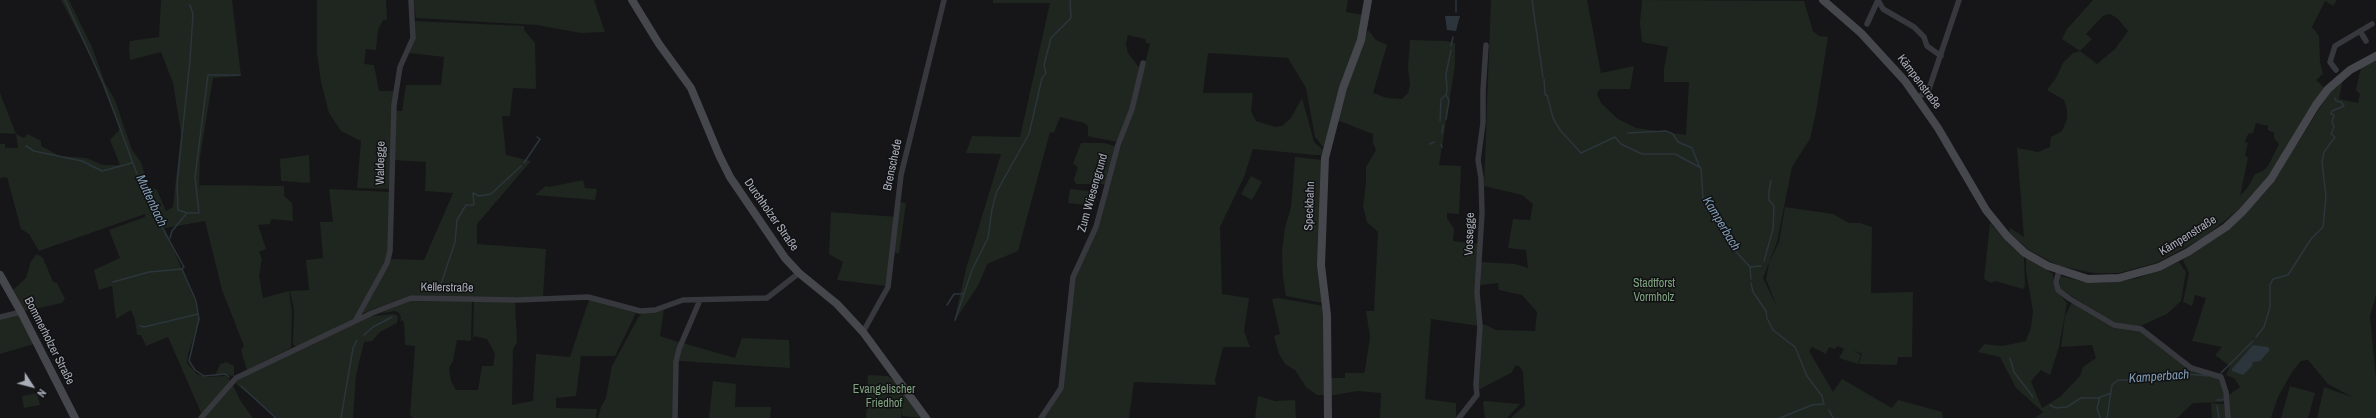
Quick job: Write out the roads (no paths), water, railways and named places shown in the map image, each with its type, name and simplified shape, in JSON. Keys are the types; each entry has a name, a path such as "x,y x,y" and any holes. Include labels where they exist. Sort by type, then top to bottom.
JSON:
{"street":[{"name":"Waldegge","path":"355,321 387,263 390,251 394,104 400,67 413,38 411,0"},
{"name":"Durchholzer Straße","path":"632,0 660,44 691,88 719,155 730,177 785,258 799,273 837,304 863,332 926,418"},
{"name":"Brenschede","path":"863,332 888,287 901,175 944,0"},
{"name":"Speckbahn","path":"1328,418 1327,322 1321,265 1323,183 1326,151 1343,88 1361,40 1368,0"},
{"name":"Kämpenstraße","path":"1823,0 1834,4 1877,48 1918,98 1975,193 1997,224 2025,253 2059,271 2088,278 2119,278 2134,275 2167,263 2208,240 2242,212 2266,185 2328,89 2350,70 2376,56"},
{"path":"1867,24 1878,0"},
{"path":"1878,0 1883,9 1914,27 1924,37 1927,46 1941,56"},
{"path":"1918,98 1929,89 1959,0"},
{"path":"2336,70 2330,62 2335,46 2372,24"},
{"path":"2360,31 2366,41"},
{"name":"Vossegge","path":"1459,418 1477,395 1476,385 1480,333 1477,292 1482,213 1481,178 1478,160 1483,123 1483,91 1486,46"},
{"name":"Zum Wiesengrund","path":"1041,418 1061,388 1073,277 1096,227 1118,145 1132,109 1143,63"},
{"path":"2059,271 2056,282 2058,290 2070,300 2114,325 2141,329 2192,368 2221,377 2226,392 2228,418"},
{"name":"Kellerstraße","path":"201,418 236,378 355,321 411,298 518,300 588,297 640,312 655,310 683,300 767,298 799,273"},
{"name":"Bommerholzer Straße","path":"0,275 21,312 75,418"},
{"path":"675,418 676,362 679,349 700,300"},
{"path":"0,317 21,312"}],"waterway":[{"name":"Muttenbach","path":"65,0 104,85 137,174"},
{"path":"955,320 972,270 988,238 992,209 997,191 1029,134 1042,78 1046,73 1044,65 1051,38 1071,18 1070,0"},
{"path":"1456,0 1456,12"},
{"name":"Kamperbach","path":"1532,0 1543,77"},
{"path":"170,238 172,231 187,213 178,210 177,184 190,60 193,14 190,5"},
{"path":"1451,46 1453,37"},
{"path":"1440,121 1441,99 1446,95 1446,74 1451,50"},
{"path":"187,213 199,213 195,177 208,75 240,75"},
{"name":"Kamperbach","path":"1544,79 1545,95 1547,95 1553,118 1560,130 1581,153 1615,137 1621,144 1642,154 1675,154 1701,168 1703,198 1712,204 1731,246 1750,267 1751,279"},
{"path":"1446,119 1449,101 1447,96"},
{"name":"Kamperbach","path":"2256,337 2264,327 2270,307 2270,285 2273,279 2288,275 2311,239 2323,227 2326,197 2322,162 2324,152 2335,137 2331,134 2334,127 2332,122 2334,115 2331,114 2332,111 2344,106 2341,102 2336,101 2335,98"},
{"path":"1442,133 1443,125"},
{"path":"1628,133 1666,131 1673,134 1678,142 1692,148 1700,168"},
{"path":"524,163 540,139 537,137"},
{"path":"1430,144 1434,142"},
{"path":"26,146 34,151 82,161 102,171 132,163"},
{"path":"441,284 455,242 457,220 466,205 474,205 473,193 479,196 491,194 521,166"},
{"name":"Muttenbach","path":"138,177 154,213 184,267 182,269 196,301 199,319 189,361 195,370 204,376 225,374 229,377"},
{"path":"1764,261 1773,229 1774,206 1769,200 1771,181"},
{"name":"Kamperbach","path":"1702,202 1703,198"},
{"path":"1750,267 1761,266"},
{"path":"113,282 149,272 182,269"},
{"name":"Kamperbach","path":"1751,283 1753,292 1766,311 1767,318 1773,330 1795,347 1807,376 1822,396 1824,404 1812,405 1780,418"},
{"path":"947,305 954,294 963,294"},
{"path":"140,326 144,327 198,314"},
{"path":"364,335 373,327 392,317"},
{"path":"341,418 353,348 357,340"},
{"name":"Kamperbach","path":"2221,373 2253,341"},
{"path":"2010,358 2014,372 2033,397"},
{"name":"Kamperbach","path":"2107,418 2112,385 2118,380 2140,380 2179,373 2207,376"},
{"name":"Muttenbach","path":"241,386 276,418"},
{"path":"2050,405 2056,408 2067,407 2081,398 2098,398 2111,393"},
{"path":"2100,397 2097,408 2100,418"},
{"path":"2217,400 2222,400 2224,398"},
{"path":"2217,406 2219,418"},
{"name":"Kamperbach","path":"1829,410 1833,418"}],"park label":[{"name":"Stadtforst Vormholz","path":"1654,291"},
{"name":"Evangelischer Friedhof","path":"884,397"}]}
